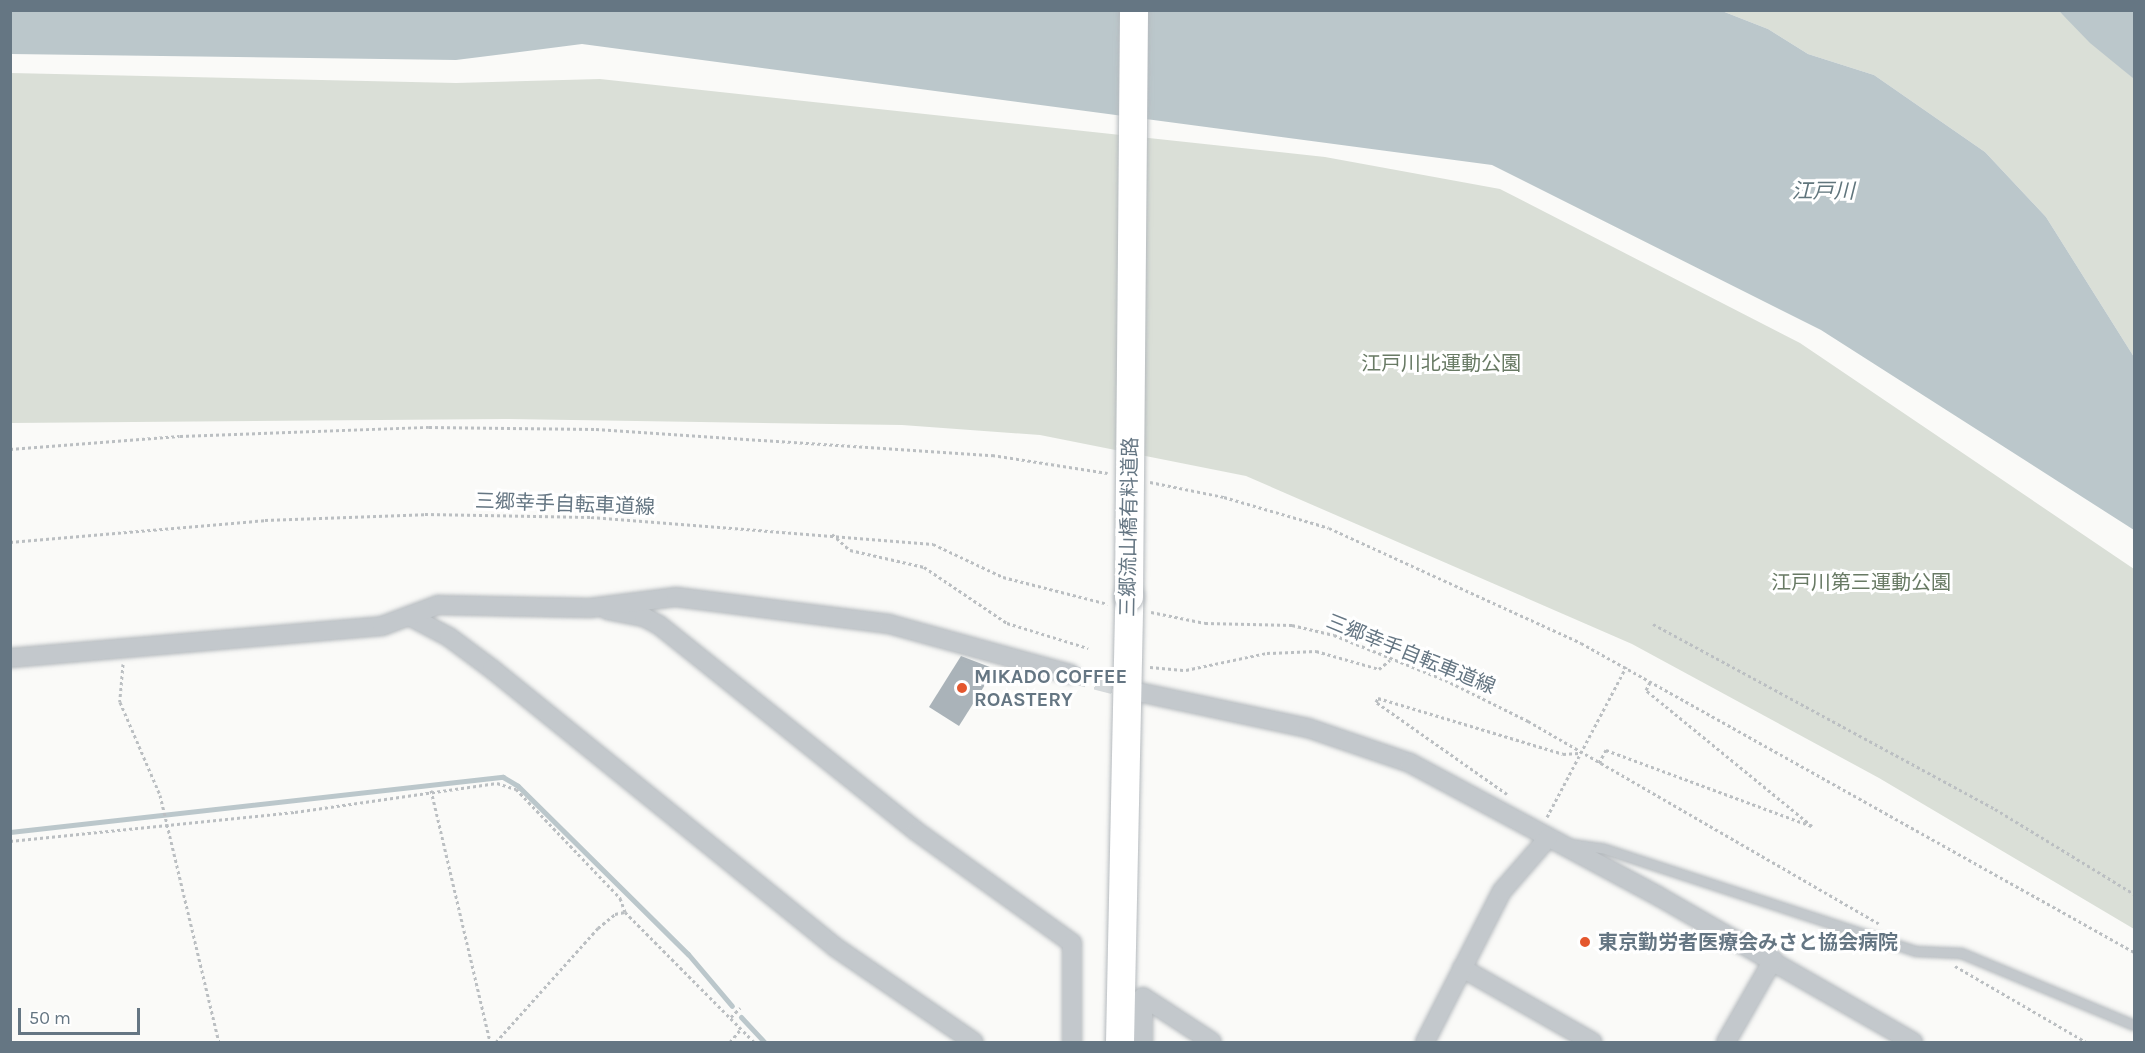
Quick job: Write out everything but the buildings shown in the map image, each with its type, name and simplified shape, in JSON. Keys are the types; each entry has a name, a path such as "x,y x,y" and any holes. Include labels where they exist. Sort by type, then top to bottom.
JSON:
{"main road":[{"name":"三郷流山橋有料道路","path":"1128,1038 1135,703 1129,604 1134,10"}],"street":[{"path":"590,608 676,597 855,619 929,633 1070,674"},
{"path":"10,658 382,626 412,618 438,605 590,608 636,615 659,625 916,831 1072,943 1072,1042"},
{"path":"412,618 475,656 835,947 974,1042"},
{"path":"1135,703 1308,728 1365,746 1476,795 1773,960 1881,1035 1913,1042"},
{"path":"1425,1042 1502,891 1550,835"},
{"path":"1726,1042 1773,960"},
{"path":"1462,968 1592,1042"},
{"path":"1128,1038 1143,997 1212,1042"}],"lane":[{"path":"1550,835 1602,848 1933,954 1961,953 2134,1025"}],"path":[{"name":"三郷幸手自転車道線","path":"10,542 265,520 425,514 591,517 830,532 933,544 1003,577 1205,623 1292,625 1334,635 1497,706 1882,927"},
{"path":"830,532 850,550 924,567 1007,623 1088,648"},
{"path":"1653,624 1995,809 2134,894"},
{"path":"124,649 120,702 162,805 219,1042"},
{"path":"1149,667 1186,670 1267,653 1306,652 1379,669 1390,660"},
{"path":"1550,835 1579,753 1626,667"},
{"path":"1599,763 1606,750 1812,826 1646,690 1651,680"},
{"path":"1509,796 1376,702 1378,698 1563,754 1579,753"},
{"path":"10,841 295,812 431,790 497,783 516,789 620,898 626,912 754,1042"},
{"path":"431,790 490,1042"},
{"path":"496,1042 598,928 615,914 626,912"},
{"path":"1933,954 2086,1042"},
{"path":"730,1018 740,1008"},
{"path":"730,1042 741,1029"}],"green space":[{"path":"1722,11 2059,11 2134,79 2134,357 2046,217 1985,152 1874,75 1808,54 1768,29"},
{"name":"江戸川北運動公園","path":"11,73 456,83 600,79 1325,157 1500,189 1800,343 2134,569 2134,929 1879,778 1632,644 1246,476 1040,435 902,425 505,419 11,423"}],"water":[{"name":"江戸川","path":"11,10 1722,11 1768,29 1808,54 1874,75 1985,152 2046,217 2134,357 2134,530 1821,330 1492,165 582,44 456,60 11,54"},
{"path":"2059,11 2134,11 2134,79 2090,43"}],"waterway":[{"path":"10,832 503,777 518,786 688,954 732,1006"},
{"path":"741,1017 764,1042"}],"tunnel":[{"path":"1070,674 1136,691"}],"place":[{"name":"MIKADO COFFEE ROASTERY","path":"962,688"},
{"name":"東京勤労者医療会みさと協会病院","path":"1585,942"}],"park label":[{"name":"江戸川第三運動公園","path":"1861,582"}]}
